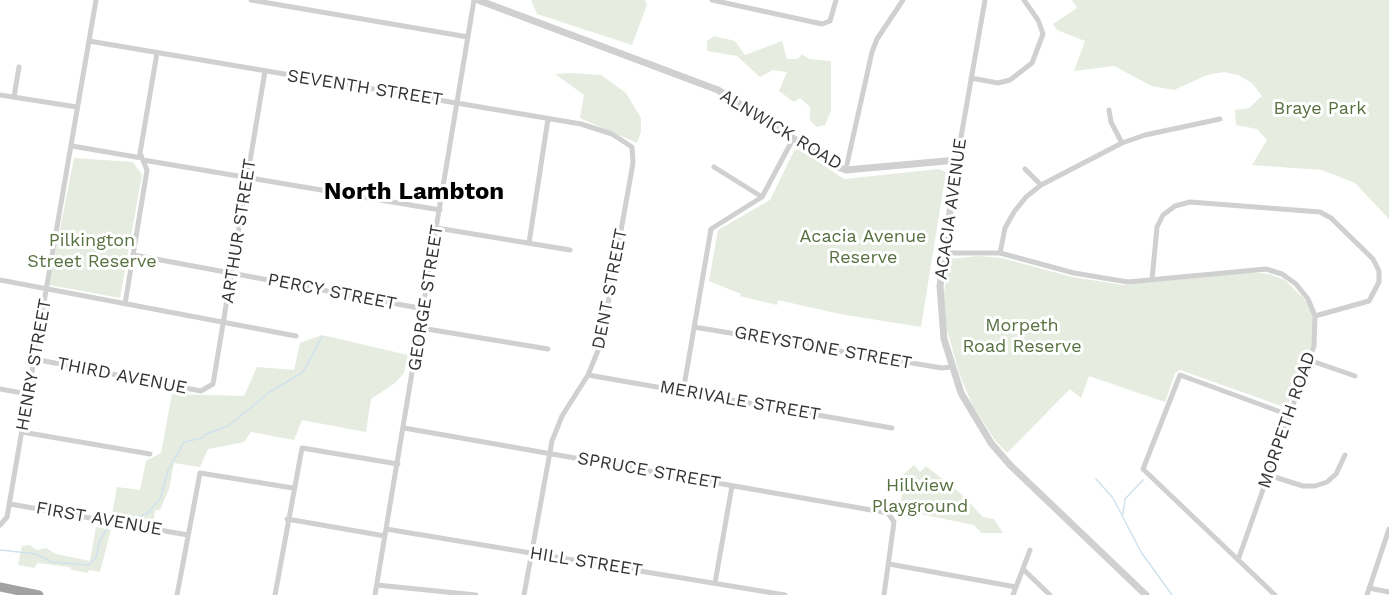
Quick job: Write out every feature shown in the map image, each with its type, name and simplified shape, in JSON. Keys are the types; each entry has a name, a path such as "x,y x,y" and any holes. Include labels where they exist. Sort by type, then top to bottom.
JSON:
{"highway":[{"path":"0,587 39,595"}],"street":[{"name":"HENRY STREET","path":"0,525 8,517 96,0"},
{"path":"251,0 468,37"},
{"name":"GEORGE STREET","path":"375,595 476,0"},
{"name":"ALNWICK ROAD","path":"476,0 718,90 836,166 846,170 957,160"},
{"path":"712,0 822,24 830,21 836,0"},
{"path":"847,164 872,52 877,39 903,0"},
{"name":"ACACIA AVENUE","path":"985,0 942,253 941,313 951,367 966,404 991,442 1146,595"},
{"path":"971,78 998,83 1010,80 1032,63 1043,34 1038,20 1024,0"},
{"name":"SEVENTH STREET","path":"89,41 548,119 604,131 629,144 634,151"},
{"path":"125,304 147,170 140,153 157,53"},
{"path":"14,97 19,67"},
{"name":"ARTHUR STREET","path":"209,389 213,384 225,323 265,71"},
{"path":"0,95 77,107"},
{"path":"1109,110 1111,122 1122,143"},
{"path":"529,243 548,119"},
{"path":"1000,253 1005,228 1014,212 1026,197 1041,185 1122,143 1145,135 1220,119"},
{"path":"683,392 711,229 762,197 793,139"},
{"path":"72,146 440,210"},
{"name":"DENT STREET","path":"524,595 548,453 562,416 588,375 605,326 634,151"},
{"path":"714,167 762,197"},
{"path":"1025,169 1041,185"},
{"path":"942,253 1000,253 1074,273 1128,282 1152,280 1266,269 1282,274 1296,284 1308,299 1315,316 1368,301 1375,293 1379,282 1379,271 1373,259 1331,218 1320,212 1190,202 1175,206 1164,214 1156,227 1152,280"},
{"path":"437,228 570,250"},
{"name":"PERCY STREET","path":"134,255 424,309"},
{"path":"0,280 296,336"},
{"name":"MORPETH ROAD","path":"1238,560 1309,360 1316,331 1315,316"},
{"name":"GREYSTONE STREET","path":"694,327 942,368 951,367"},
{"path":"421,328 548,349"},
{"name":"THIRD AVENUE","path":"34,359 201,391 209,389"},
{"path":"1309,360 1355,376"},
{"name":"MERIVALE STREET","path":"588,375 892,428"},
{"path":"1275,595 1143,469 1177,378 1184,375 1289,415"},
{"path":"0,390 28,394"},
{"name":"SPRUCE STREET","path":"404,428 888,513 893,517 890,564"},
{"path":"22,432 150,454"},
{"path":"274,595 302,448 398,464"},
{"path":"1268,475 1303,486 1315,486 1327,482 1336,474 1345,455"},
{"path":"177,595 200,473 293,488"},
{"path":"715,583 732,486"},
{"name":"FIRST AVENUE","path":"10,504 188,535"},
{"path":"287,519 385,536"},
{"name":"HILL STREET","path":"386,529 785,595"},
{"path":"1366,595 1389,529"},
{"path":"1013,595 1030,550"},
{"path":"884,595 890,564 1016,586"},
{"path":"1023,569 1050,595"},
{"path":"377,585 476,595"},
{"path":"742,595 743,588"},
{"path":"1369,588 1389,592"}],"green space":[{"path":"531,0 645,0 647,5 632,45 537,14"},
{"name":"Braye Park","path":"1072,0 1389,0 1389,219 1355,183 1322,170 1252,165 1267,140 1257,129 1236,125 1235,110 1249,108 1262,96 1252,83 1238,75 1224,72 1207,75 1174,90 1152,86 1114,66 1074,71 1085,41 1057,30 1053,24 1077,8"},
{"path":"714,36 735,41 745,55 782,41 787,59 798,59 802,54 809,59 831,61 831,111 825,125 817,127 810,121 810,107 800,98 794,102 779,91 787,72 773,70 760,77 737,56 707,51 707,41"},
{"path":"555,74 601,75 626,93 641,118 641,132 637,143 580,118 584,95"},
{"name":"Acacia Avenue Reserve","path":"799,149 844,179 939,169 946,172 921,327 840,314 778,300 777,305 740,296 741,294 709,281 718,230 770,200 794,151"},
{"name":"Pilkington Street Reserve","path":"74,158 133,162 142,175 120,298 49,285"},
{"name":"Morpeth Road Reserve","path":"978,256 1002,258 1072,277 1124,285 1253,272 1269,274 1285,280 1306,301 1312,311 1314,328 1312,345 1287,408 1180,370 1175,373 1165,402 1089,376 1081,398 1070,389 1007,453 994,439 973,406 960,376 946,326 944,293 949,259"},
{"path":"322,335 408,355 404,373 395,383 371,399 366,432 302,420 294,440 251,432 244,442 208,449 200,467 174,463 169,489 160,510 155,510 153,523 112,514 117,487 140,490 146,461 161,453 172,394 244,396 257,367 294,370 300,343"},
{"name":"Hillview Playground","path":"914,465 920,472 926,466 959,492 983,517 994,519 1003,533 981,533 974,525 900,510 904,474"},
{"path":"96,527 111,530 100,572 89,570 88,573 72,570 69,567 38,563 34,568 18,565 22,546 30,545 37,550 46,548 56,554 90,561"}],"waterway":[{"path":"134,518 148,513 161,497 168,470 184,442 202,438 206,434 228,426 270,392 303,372 322,337"},
{"path":"1096,479 1113,498 1141,552 1172,595"},
{"path":"1123,514 1125,499 1143,480"},
{"path":"1,550 36,554 52,562 89,565 96,557 100,540 109,526"}],"district":[{"name":"North Lambton","path":"414,192"}]}
